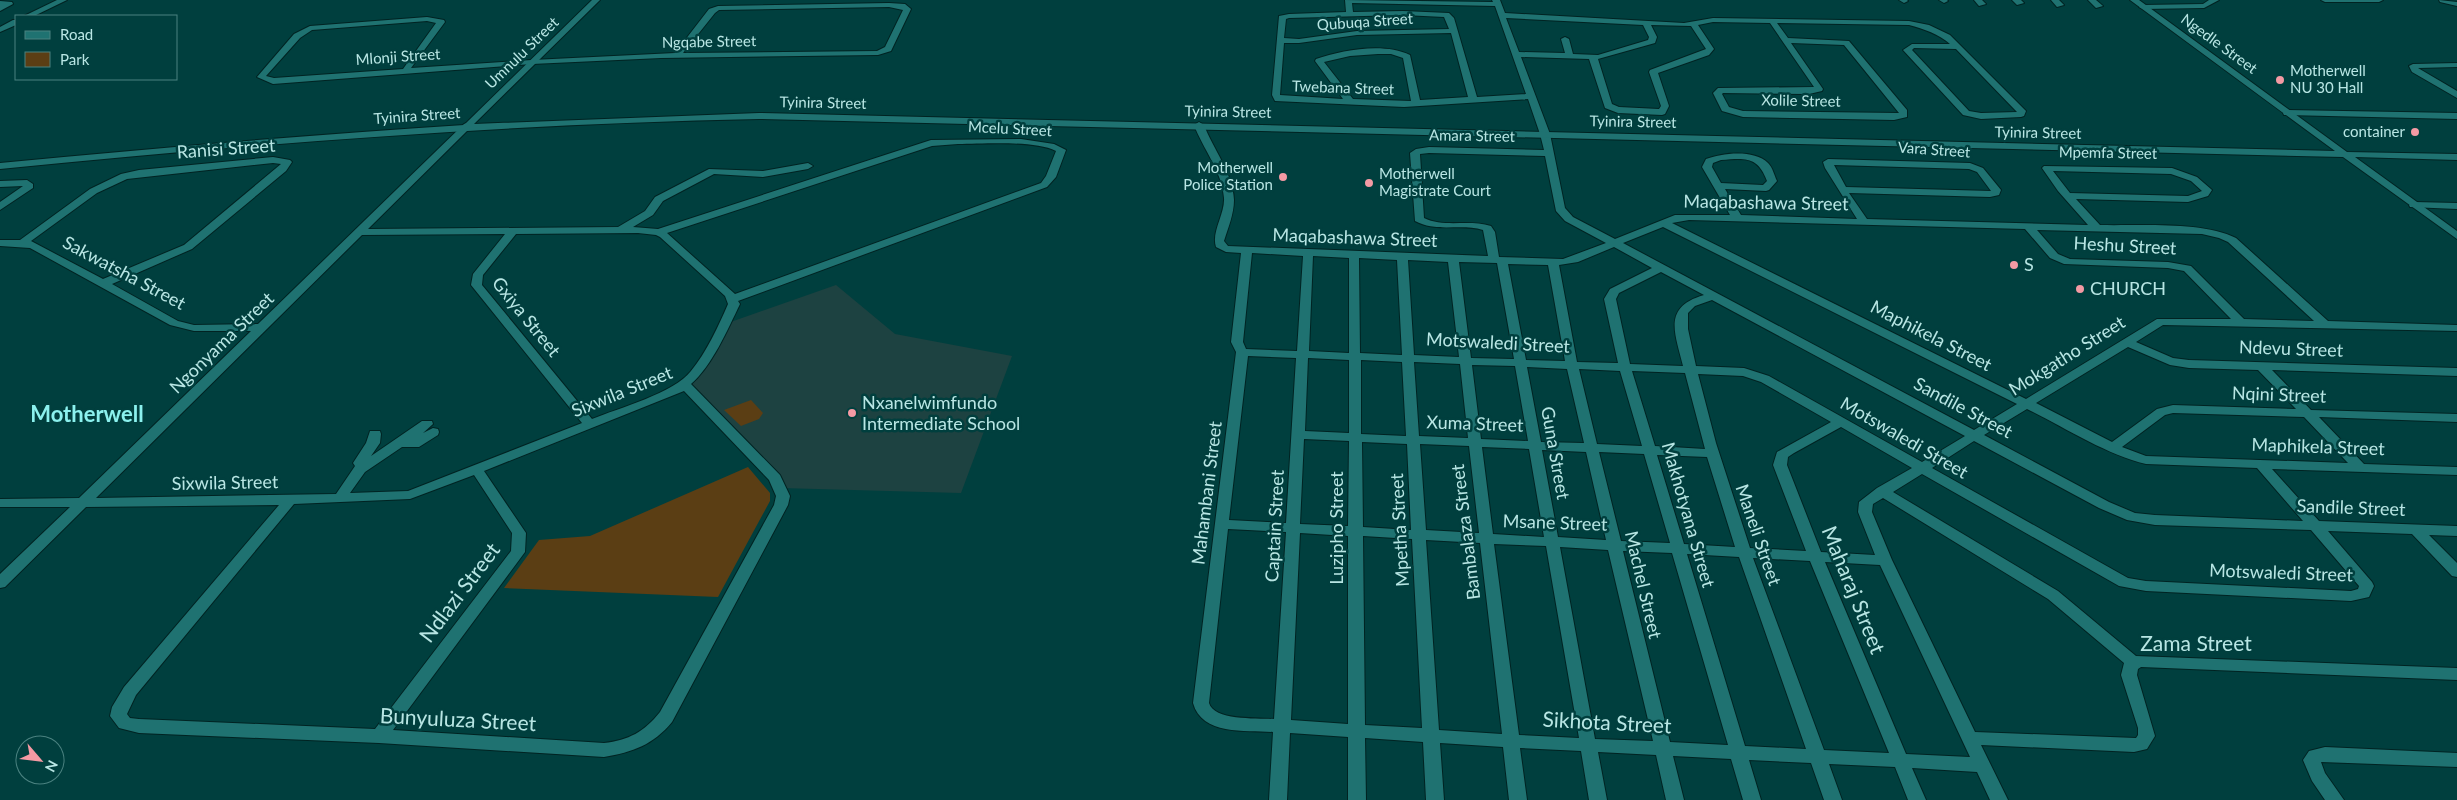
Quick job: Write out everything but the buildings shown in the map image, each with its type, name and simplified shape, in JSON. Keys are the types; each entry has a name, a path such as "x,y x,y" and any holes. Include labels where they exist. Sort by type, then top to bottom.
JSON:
{"street":[{"path":"30,15 63,0"},
{"name":"Umnulu Street","path":"467,126 596,0"},
{"path":"2092,0 2099,6"},
{"name":"Ngedle Street","path":"2134,0 2457,236"},
{"path":"2143,7 2204,6 2214,0"},
{"path":"2325,0 2380,0"},
{"path":"2443,0 2457,4"},
{"path":"1352,22 1348,1 1497,2"},
{"name":"Sandile Street","path":"1497,2 1545,134 1562,213 1613,243 2104,505 2132,517 2457,531"},
{"path":"0,3 9,4 0,9"},
{"name":"Ngqabe Street","path":"532,62 677,56 871,54 885,51 890,46 906,8 889,5 730,6 718,8 712,11 677,56"},
{"path":"1842,12 1850,22"},
{"name":"Twebana Street","path":"1473,98 1450,18 1441,14 1352,22 1283,17 1276,98 1290,101 1416,103 1473,98 1532,96"},
{"path":"1501,15 1646,24 1694,24 1713,20 1920,25 1947,37 1958,47 2022,111 2022,114 1981,116 1966,113 1907,50 1912,46 1958,47"},
{"name":"Mlonji Street","path":"406,70 441,22 427,19 310,28 297,36 261,77 266,80 532,62"},
{"name":"Xolile Street","path":"1772,21 1818,90 1721,90 1717,92 1725,110 1743,114 1894,117 1904,115 1903,110 1846,43 1786,40"},
{"path":"0,30 15,22"},
{"name":"Qubuqa Street","path":"1280,40 1299,41 1352,22 1453,31"},
{"path":"1516,54 1593,58 1652,41 1653,37 1646,24"},
{"path":"1593,58 1608,106 1618,110 1662,112 1665,106 1653,72 1709,52 1710,49 1694,24"},
{"path":"1565,39 1570,56"},
{"path":"1351,103 1319,61 1357,53 1391,52 1404,54 1407,57 1416,103"},
{"path":"2457,65 2418,64 2413,68 2457,95"},
{"path":"2287,113 2457,116"},
{"name":"Tyinira Street","path":"0,166 258,141 467,126 562,121 759,116 2457,156"},
{"name":"Ngonyama Street","path":"0,584 467,126"},
{"name":"Maqabashawa Street","path":"1199,126 1205,143 1222,173 1229,196 1220,244 1226,249 1354,256 1553,262 1574,260 1682,217 2202,231 2222,235 2232,240 2324,324"},
{"name":"Mcelu Street","path":"659,232 931,143 947,141 1038,143 1054,145 1062,150 1051,177 1044,185 733,300"},
{"name":"Amara Street","path":"1498,261 1490,232 1487,228 1474,225 1429,223 1419,219 1415,153 1429,150 1549,153"},
{"path":"1719,186 1762,188 1769,186 1772,181 1766,165 1743,157 1709,161 1707,167 1736,218"},
{"name":"Ranisi Street","path":"22,243 105,184 121,176 139,172 273,160 286,162 283,169 188,247 102,284"},
{"name":"Vara Street","path":"1844,190 1990,194 1996,191 1980,170 1970,166 1830,161 1828,165 1864,222"},
{"path":"620,230 649,213 659,200 667,194 712,171 762,174 808,166"},
{"name":"Mpemfa Street","path":"2069,196 2182,199 2192,198 2208,192 2205,187 2194,179 2172,171 2047,168 2069,196 2098,229"},
{"path":"0,184 27,183 30,186 0,207"},
{"path":"2414,205 2457,206"},
{"name":"Maphikela Street","path":"1664,223 2112,448 2146,460 2456,472"},
{"name":"Heshu Street","path":"2029,227 2054,256 2068,262 2168,265 2187,268 2239,321"},
{"path":"359,232 514,230 659,232 733,300"},
{"name":"Gxiya Street","path":"514,230 478,274 477,285 590,425"},
{"name":"Sakwatsha Street","path":"0,243 22,243 41,249 163,319 182,326 194,328 262,327"},
{"name":"Mahambani Street","path":"1228,722 1211,718 1203,710 1201,703 1242,352 1237,342 1247,251"},
{"name":"Captain Street","path":"1278,800 1308,254"},
{"name":"Luzipho Street","path":"1354,256 1357,800"},
{"name":"Mpetha Street","path":"1402,257 1435,800"},
{"name":"Bambalaza Street","path":"1453,259 1518,800"},
{"name":"Guna Street","path":"1498,261 1519,363 1598,800"},
{"name":"Machel Street","path":"1553,262 1572,366 1675,800"},
{"name":"Makhotyana Street","path":"1661,268 1618,288 1610,296 1626,367 1752,800"},
{"name":"Maneli Street","path":"1714,296 1686,306 1682,310 1690,370 1711,453 1743,552 1833,800"},
{"name":"Sixwila Street","path":"83,502 290,500 410,495 666,395 686,385 696,374 725,324 733,308 733,300"},
{"name":"Mokgatho Street","path":"1999,800 1885,560 1864,507 1870,499 2161,321 2239,321 2457,328"},
{"name":"Ndevu Street","path":"2128,342 2161,358 2179,363 2457,372"},
{"name":"Motswaledi Street","path":"1242,352 1734,371 1758,376 2110,576 2139,586 2351,596 2364,593 2367,586 2363,580 2260,463"},
{"path":"2261,366 2360,467"},
{"name":"Bunyuluza Street","path":"290,500 130,691 120,707 118,716 125,723 139,726 378,736 604,750 625,747 641,742 655,731 666,717 780,505 783,496 775,478 686,385"},
{"name":"Nqini Street","path":"2112,448 2161,412 2172,409 2457,418"},
{"name":"Maharaj Street","path":"1839,423 1789,450 1780,460 1815,556 1917,800"},
{"path":"340,498 356,473 401,443 430,428"},
{"path":"363,468 364,465 360,463 373,443 375,434"},
{"name":"Xuma Street","path":"1298,434 1711,453"},
{"name":"Ndlazi Street","path":"378,736 518,552 519,533 477,470"},
{"path":"1882,491 2053,595 2134,663"},
{"path":"0,503 83,502"},
{"name":"Msane Street","path":"1223,524 1356,530 1486,539 1678,547 1885,560"},
{"path":"2416,530 2457,572"},
{"name":"Zama Street","path":"1970,738 2141,744 2147,736 2129,675 2130,666 2134,663 2152,661 2457,674"},
{"name":"Sikhota Street","path":"1228,722 1511,741 1983,765"},
{"path":"2335,800 2318,776 2312,760 2315,756 2325,754 2457,760"}],"shaded area":[{"name":"Nxanelwimfundo Intermediate School","path":"836,285 895,334 1012,356 961,493 781,488 685,385 725,324"}],"green space":[{"path":"751,400 763,413 759,419 741,426 724,410"},
{"path":"748,467 770,493 770,501 718,597 504,588 539,540 590,536"}],"place":[{"name":"Motherwell NU 30 Hall","path":"2280,80"},
{"name":"container","path":"2415,132"},
{"name":"Motherwell Police Station","path":"1283,177"},
{"name":"Motherwell Magistrate Court","path":"1369,183"},
{"name":"S","path":"2014,265"},
{"name":"CHURCH","path":"2080,289"},
{"name":"Nxanelwimfundo Intermediate School","path":"852,413"}],"district":[{"name":"Motherwell","path":"87,414"}]}
